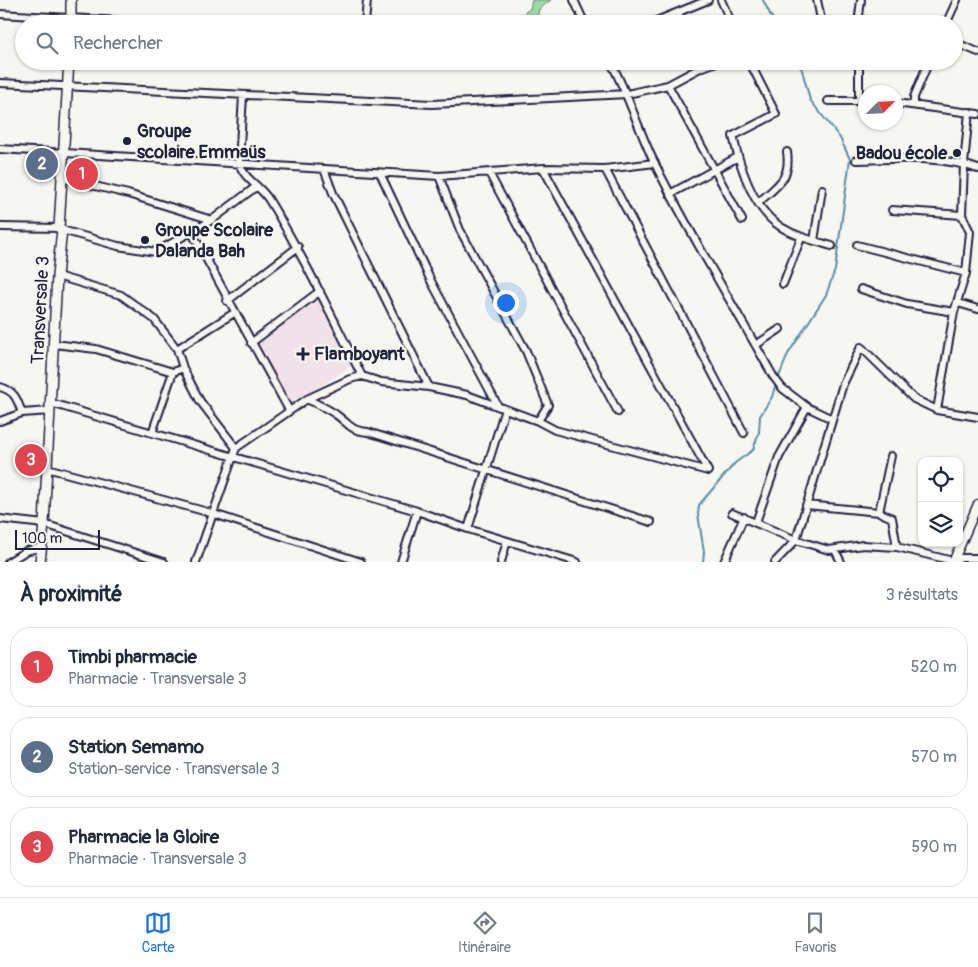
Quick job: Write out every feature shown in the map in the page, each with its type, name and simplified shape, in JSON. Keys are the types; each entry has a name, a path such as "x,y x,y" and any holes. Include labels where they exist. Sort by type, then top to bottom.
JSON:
{"main road":[{"path":"71,15 72,0"},
{"name":"Transversale 3","path":"40,562 51,407 69,70"}],"street":[{"path":"366,15 367,0"},
{"path":"574,0 581,15"},
{"path":"671,15 708,0"},
{"path":"721,0 728,15"},
{"path":"817,0 820,15"},
{"path":"859,15 861,0"},
{"path":"950,15 958,0"},
{"path":"0,14 15,15"},
{"path":"963,46 978,52"},
{"path":"615,70 627,94 636,125 670,194 778,382 806,407 832,420"},
{"path":"0,83 432,104 627,94 668,85 696,70"},
{"path":"754,70 776,114 733,136 738,157 758,203 770,219 781,227 801,238 832,246"},
{"path":"860,70 861,85"},
{"path":"914,105 914,97 925,70"},
{"path":"668,85 742,220"},
{"path":"243,96 239,162 241,171 266,194 298,247 362,376"},
{"path":"828,100 858,100"},
{"path":"903,104 978,114"},
{"path":"937,410 954,312 966,273 970,232 962,215 964,164 970,112"},
{"path":"0,150 239,162 439,176 543,168 604,169 655,163"},
{"path":"758,203 786,177 789,166 787,152"},
{"path":"670,194 738,157"},
{"path":"856,160 900,159 964,164 978,169"},
{"path":"196,562 236,448 289,410 350,378 362,376 381,382 429,387 467,395 538,421 555,430 708,471 543,168"},
{"path":"324,169 333,193 429,387"},
{"path":"604,169 744,433"},
{"path":"380,173 431,281 498,406"},
{"path":"489,173 618,412"},
{"path":"439,176 460,230 526,351 548,406 538,421"},
{"path":"62,178 128,194 212,220"},
{"path":"0,227 60,229 118,246 156,252 212,220 257,186"},
{"path":"814,241 822,189"},
{"path":"892,210 962,215"},
{"path":"191,231 227,301 289,410"},
{"path":"970,232 978,234"},
{"path":"783,284 801,238"},
{"path":"857,245 966,273"},
{"path":"227,301 298,247"},
{"path":"57,276 121,295 154,319 177,349 200,401 236,448"},
{"path":"861,289 907,304 954,312"},
{"path":"251,343 320,290"},
{"path":"958,303 978,309"},
{"path":"177,349 234,313"},
{"path":"756,345 780,329"},
{"path":"54,344 96,349 173,372 184,368"},
{"path":"775,562 796,540 843,384 861,347 914,399 937,410 978,417"},
{"path":"152,433 173,372"},
{"path":"0,387 11,390 22,413"},
{"path":"307,399 338,416 348,427 357,431 368,432 486,468 651,522"},
{"path":"0,421 22,413 51,407 232,456 417,511 468,530 577,562"},
{"path":"756,522 779,457 806,407"},
{"path":"468,530 505,409"},
{"path":"879,512 891,456"},
{"path":"47,468 212,513 361,562"},
{"path":"806,504 879,512 892,518 897,547"},
{"path":"953,562 978,504"},
{"path":"401,562 417,511"},
{"path":"732,513 796,540 829,550 863,545 897,547 953,562 961,558 978,558"},
{"path":"724,562 744,517"},
{"path":"0,519 44,524 164,562"},
{"path":"501,562 507,541"},
{"path":"8,562 26,551 42,547"},
{"path":"835,550 841,562"}],"shaded area":[{"name":"Flamboyant","path":"317,297 351,366 321,386 289,402 255,342"}],"green space":[{"path":"532,0 551,0 539,9 538,15 525,15 525,12 530,9"}],"waterway":[{"path":"763,0 770,15"},
{"path":"778,379 788,354 826,295 835,270 850,159 840,138 810,100 802,70"},
{"path":"703,562 704,552 698,514 699,505 735,463 753,450 759,432 760,416 772,397 776,383"}],"place":[{"name":"Groupe scolaire Emmaüs","path":"127,141"},
{"name":"Badou école","path":"957,153"},
{"name":"Station Semamo","path":"42,164"},
{"name":"Timbi pharmacie","path":"82,174"},
{"name":"Groupe Scolaire Dalanda Bah","path":"145,240"},
{"name":"Flamboyant","path":"303,354"},
{"name":"Pharmacie la Gloire","path":"31,460"}]}
